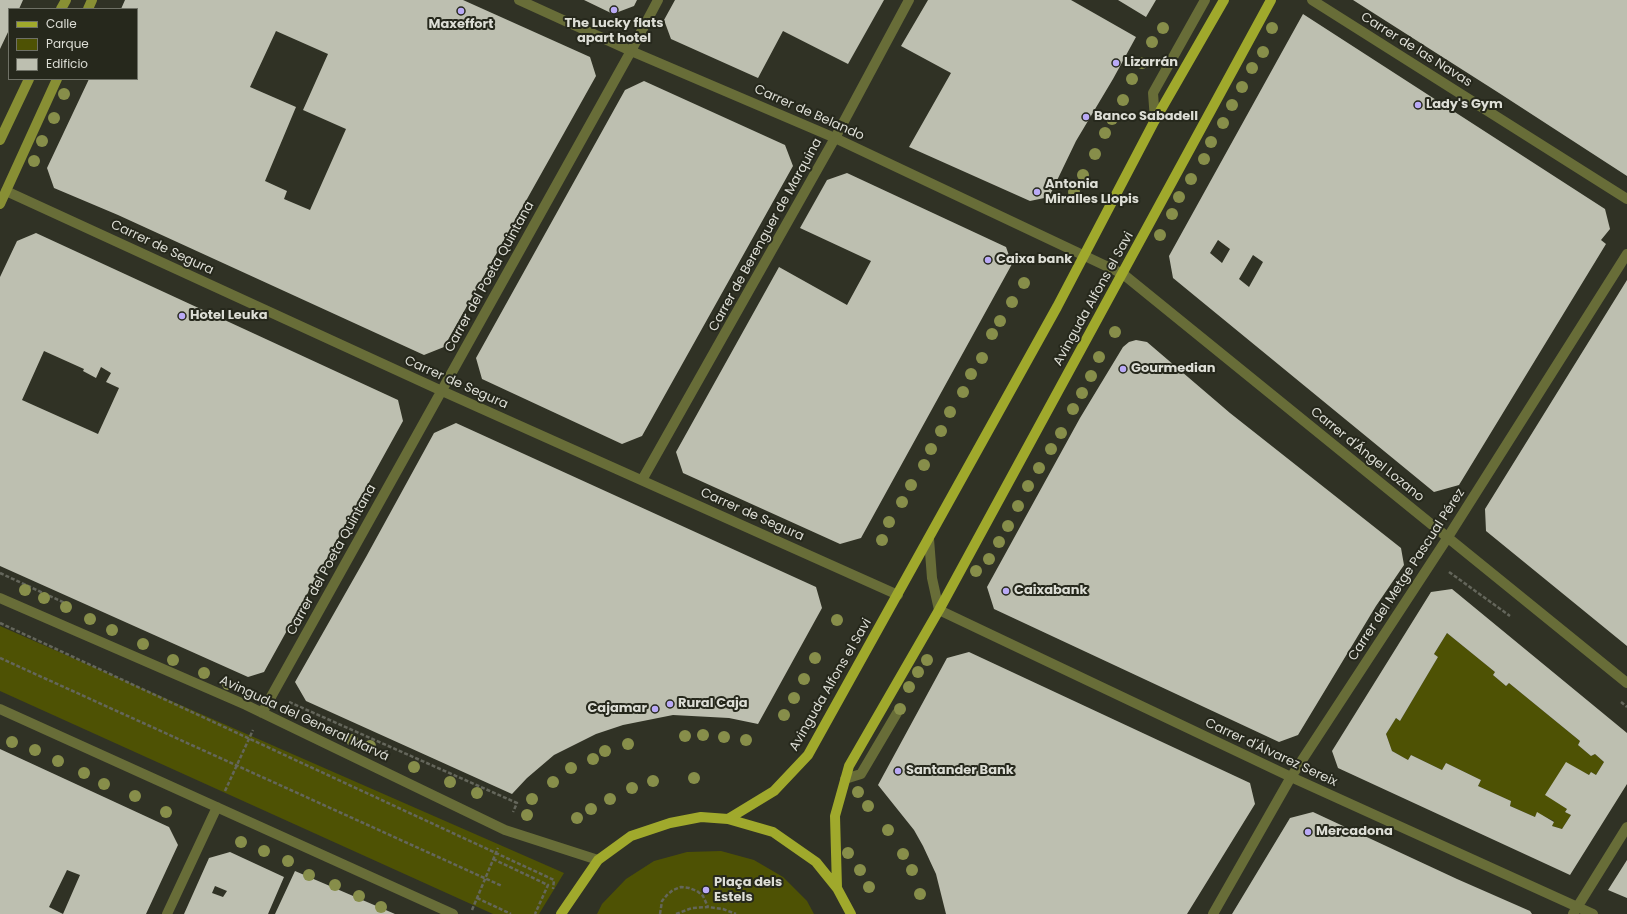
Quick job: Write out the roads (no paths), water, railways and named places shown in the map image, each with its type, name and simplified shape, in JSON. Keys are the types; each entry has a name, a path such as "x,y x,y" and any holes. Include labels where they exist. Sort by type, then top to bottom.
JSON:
{"main road":[{"name":"Avinguda Alfons el Savi","path":"728,819 774,791 808,755 1085,256 1155,120 1224,0"},
{"name":"Avinguda Alfons el Savi","path":"837,888 835,816 844,779 849,766 939,610 1271,0"},
{"path":"0,140 29,80"},
{"path":"0,204 57,80"},
{"path":"562,911 598,860 631,836 670,823 700,817 728,819 773,832 816,862 837,888 851,914"}],"street":[{"name":"Carrer de Belando","path":"519,0 632,51 835,138 1085,256"},
{"name":"Carrer del Poeta Quintana","path":"262,713 632,51 658,0"},
{"name":"Carrer de Berenguer de Marquina","path":"642,480 835,138 909,0"},
{"path":"1155,120 1153,93 1205,0"},
{"name":"Carrer de las Navas","path":"1312,0 1627,199"},
{"name":"Carrer de Segura","path":"6,191 442,391 898,595"},
{"name":"Carrer del Metge Pascual Pérez","path":"1213,914 1291,777 1448,537 1627,254"},
{"name":"Carrer d'Ángel Lozano","path":"1085,256 1123,274 1627,683"},
{"path":"929,539 932,578 939,610"},
{"name":"Avinguda del General Marvá","path":"0,598 262,713 505,830 598,860"},
{"name":"Carrer d'Álvarez Sereix","path":"939,610 1576,910 1593,914"},
{"path":"0,709 453,914"},
{"path":"844,779 861,774 897,713"},
{"path":"167,914 217,808"},
{"path":"1576,910 1627,827"}],"place":[{"name":"The Lucky flats apart hotel","path":"614,10"},
{"name":"Maxeffort","path":"461,11"},
{"name":"Lizarrán","path":"1116,63"},
{"name":"Lady's Gym","path":"1418,105"},
{"name":"Banco Sabadell","path":"1086,117"},
{"name":"Antonia Miralles Llopis","path":"1037,192"},
{"name":"Caixa bank","path":"988,260"},
{"name":"Hotel Leuka","path":"182,316"},
{"name":"Gourmedian","path":"1123,369"},
{"name":"Caixabank","path":"1006,591"},
{"name":"Rural Caja","path":"670,704"},
{"name":"Cajamar","path":"655,709"},
{"name":"Santander Bank","path":"898,771"},
{"name":"Mercadona","path":"1308,832"},
{"name":"Plaça dels Estels","path":"706,890"}]}
